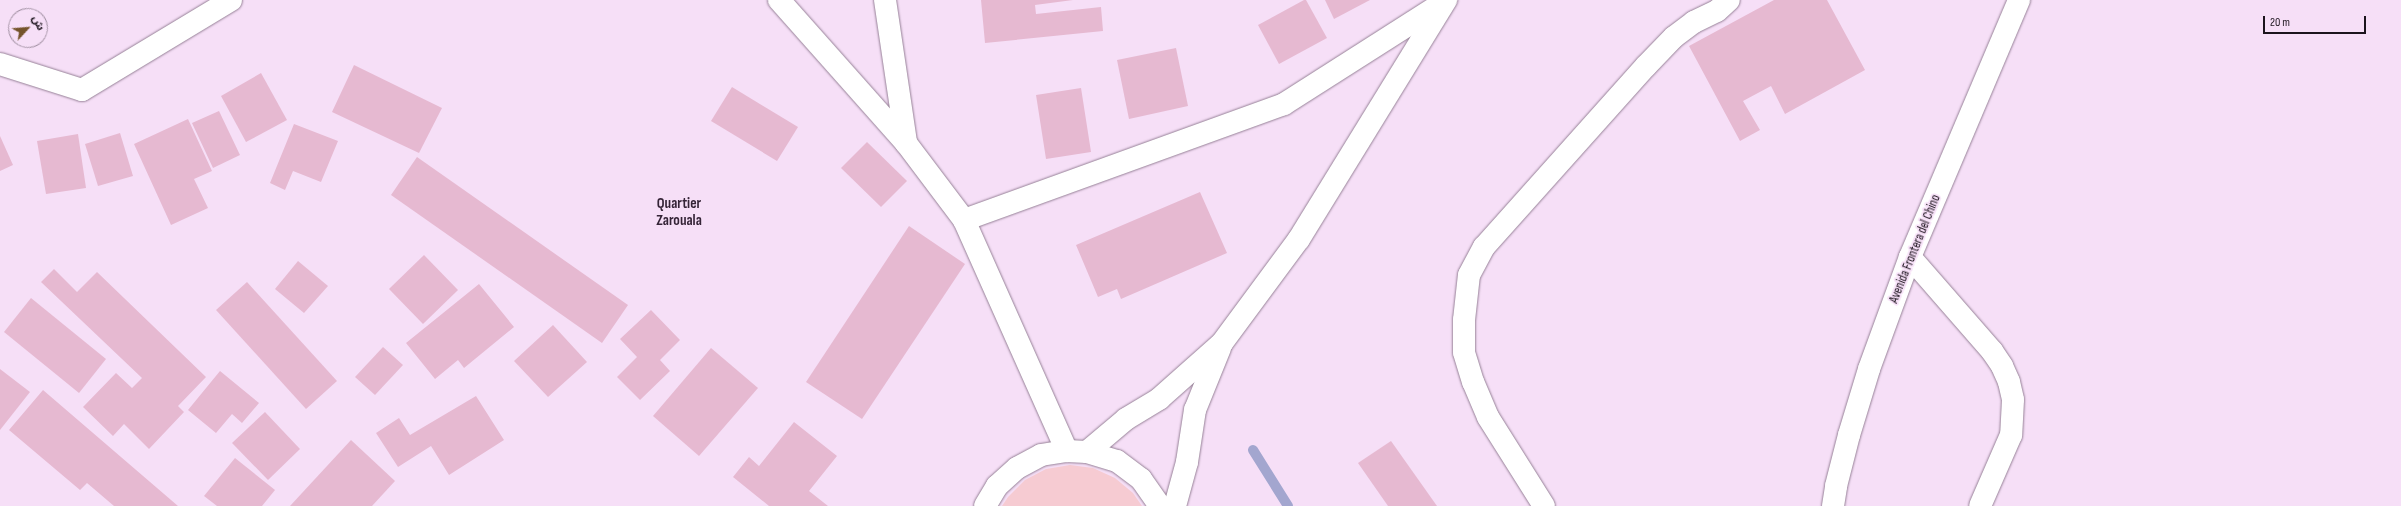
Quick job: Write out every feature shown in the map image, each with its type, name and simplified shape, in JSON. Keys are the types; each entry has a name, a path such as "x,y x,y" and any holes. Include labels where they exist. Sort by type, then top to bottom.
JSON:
{"street":[{"path":"0,64 82,90 231,0"},
{"path":"779,0 906,142 964,220 1077,451"},
{"path":"885,0 906,142"},
{"path":"964,220 1284,104 1446,0"},
{"path":"1077,451 1159,399 1222,343 1299,239 1446,0"},
{"path":"1544,506 1488,417 1473,382 1464,352 1464,320 1469,275 1484,247 1646,66 1674,37 1694,22 1717,10 1729,0"},
{"name":"Avenida Frontera del Chino","path":"1834,506 1836,486 1848,435 1869,370 1910,257 2019,0"},
{"path":"1910,257 1992,351 2002,366 2009,382 2013,400 2011,435 1980,506"},
{"path":"1175,506 1187,462 1195,410 1222,343"},
{"path":"972,506 1017,468 1035,458 1077,451 1117,461 1141,479 1160,506"},
{"path":"985,506 997,486"}],"shaded area":[{"path":"1070,465 1093,468 1115,478 1133,493 1142,506 1002,506 1008,497 1025,480 1046,469"}],"building":[{"path":"981,0 1073,0 1035,5 1036,14 1101,7 1103,31 985,43"},
{"path":"1306,0 1327,38 1279,64 1258,25"},
{"path":"1325,0 1370,0 1334,19"},
{"path":"1774,0 1827,0 1865,70 1785,114 1771,86 1743,101 1760,130 1740,141 1689,46"},
{"path":"1176,48 1188,106 1129,119 1117,60"},
{"path":"354,65 442,108 419,153 332,112"},
{"path":"261,73 287,120 246,142 221,96"},
{"path":"732,87 798,127 777,161 711,121"},
{"path":"1081,88 1091,152 1046,159 1036,95"},
{"path":"219,111 240,155 213,168 192,123"},
{"path":"188,119 212,171 194,179 208,208 171,225 134,144"},
{"path":"294,124 338,141 321,182 293,171 285,190 270,183"},
{"path":"120,133 133,176 98,186 85,144"},
{"path":"78,134 86,188 46,194 37,141"},
{"path":"0,136 13,165 0,171"},
{"path":"867,142 907,181 881,207 841,168"},
{"path":"417,157 628,305 602,343 391,195"},
{"path":"1200,192 1227,253 1121,299 1117,289 1098,297 1076,245"},
{"path":"909,226 965,264 862,419 806,382"},
{"path":"424,255 458,290 423,324 389,289"},
{"path":"298,261 328,286 304,313 275,289"},
{"path":"54,269 77,292 97,272 206,377 178,406 184,412 149,449 124,424 113,436 83,407 116,373 132,388 142,378 41,282"},
{"path":"247,282 337,381 306,409 216,310"},
{"path":"479,284 514,327 464,368 458,360 435,379 406,343"},
{"path":"31,298 106,359 79,393 4,332"},
{"path":"651,310 680,340 660,360 670,371 640,400 617,377 637,357 620,339"},
{"path":"553,325 587,362 548,397 514,361"},
{"path":"383,347 403,365 375,395 355,377"},
{"path":"711,348 758,388 699,456 653,416"},
{"path":"0,369 30,392 0,430"},
{"path":"220,371 259,403 242,423 232,414 216,433 188,410"},
{"path":"43,390 178,506 114,506 87,483 80,490 9,430"},
{"path":"476,396 504,440 449,475 431,446 398,467 376,433 399,418 410,435"},
{"path":"265,412 300,449 268,480 232,443"},
{"path":"794,422 837,456 809,491 828,506 769,506 733,477 749,457 759,466"},
{"path":"351,440 395,481 372,506 290,506"},
{"path":"1391,441 1437,506 1388,506 1358,463"},
{"path":"235,458 275,490 262,506 217,506 204,496"}],"waterway":[{"path":"1253,450 1288,506"}],"district":[{"name":"Quartier Zarouala","path":"679,212"}]}
